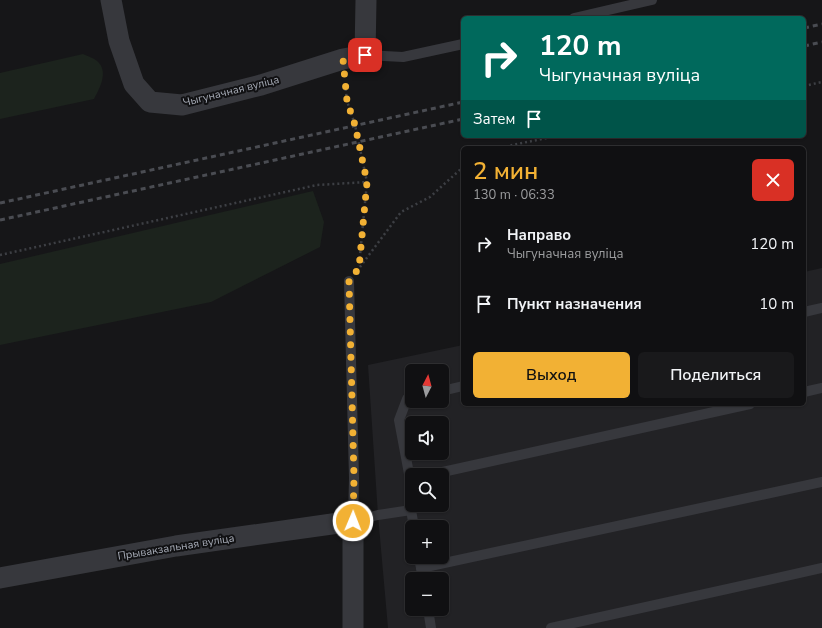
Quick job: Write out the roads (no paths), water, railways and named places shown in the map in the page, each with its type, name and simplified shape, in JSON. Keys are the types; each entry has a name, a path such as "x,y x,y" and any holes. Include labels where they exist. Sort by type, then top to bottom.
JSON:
{"street":[{"name":"Чыгуначная вуліца","path":"111,0 119,41 134,84 150,102 182,105 261,85 343,59 365,55"},
{"path":"365,55 366,0"},
{"path":"353,521 354,628"},
{"name":"Прывакзальная вуліца","path":"0,578 176,546 353,521"}],"lane":[{"path":"583,16 652,0"},
{"path":"365,55 403,57 461,44"},
{"path":"349,281 354,478 353,521 405,511"},
{"path":"806,312 822,308"},
{"path":"449,389 461,386"},
{"path":"806,392 822,388"},
{"path":"405,404 399,420 409,468"},
{"path":"449,471 741,406"},
{"path":"421,568 822,482"},
{"path":"420,564 422,572"},
{"path":"551,628 822,568"},
{"path":"429,616 431,628"}],"railway":[{"path":"806,28 822,24"},
{"path":"806,46 822,42"},
{"path":"0,203 461,102"},
{"path":"0,220 461,119"}]}
